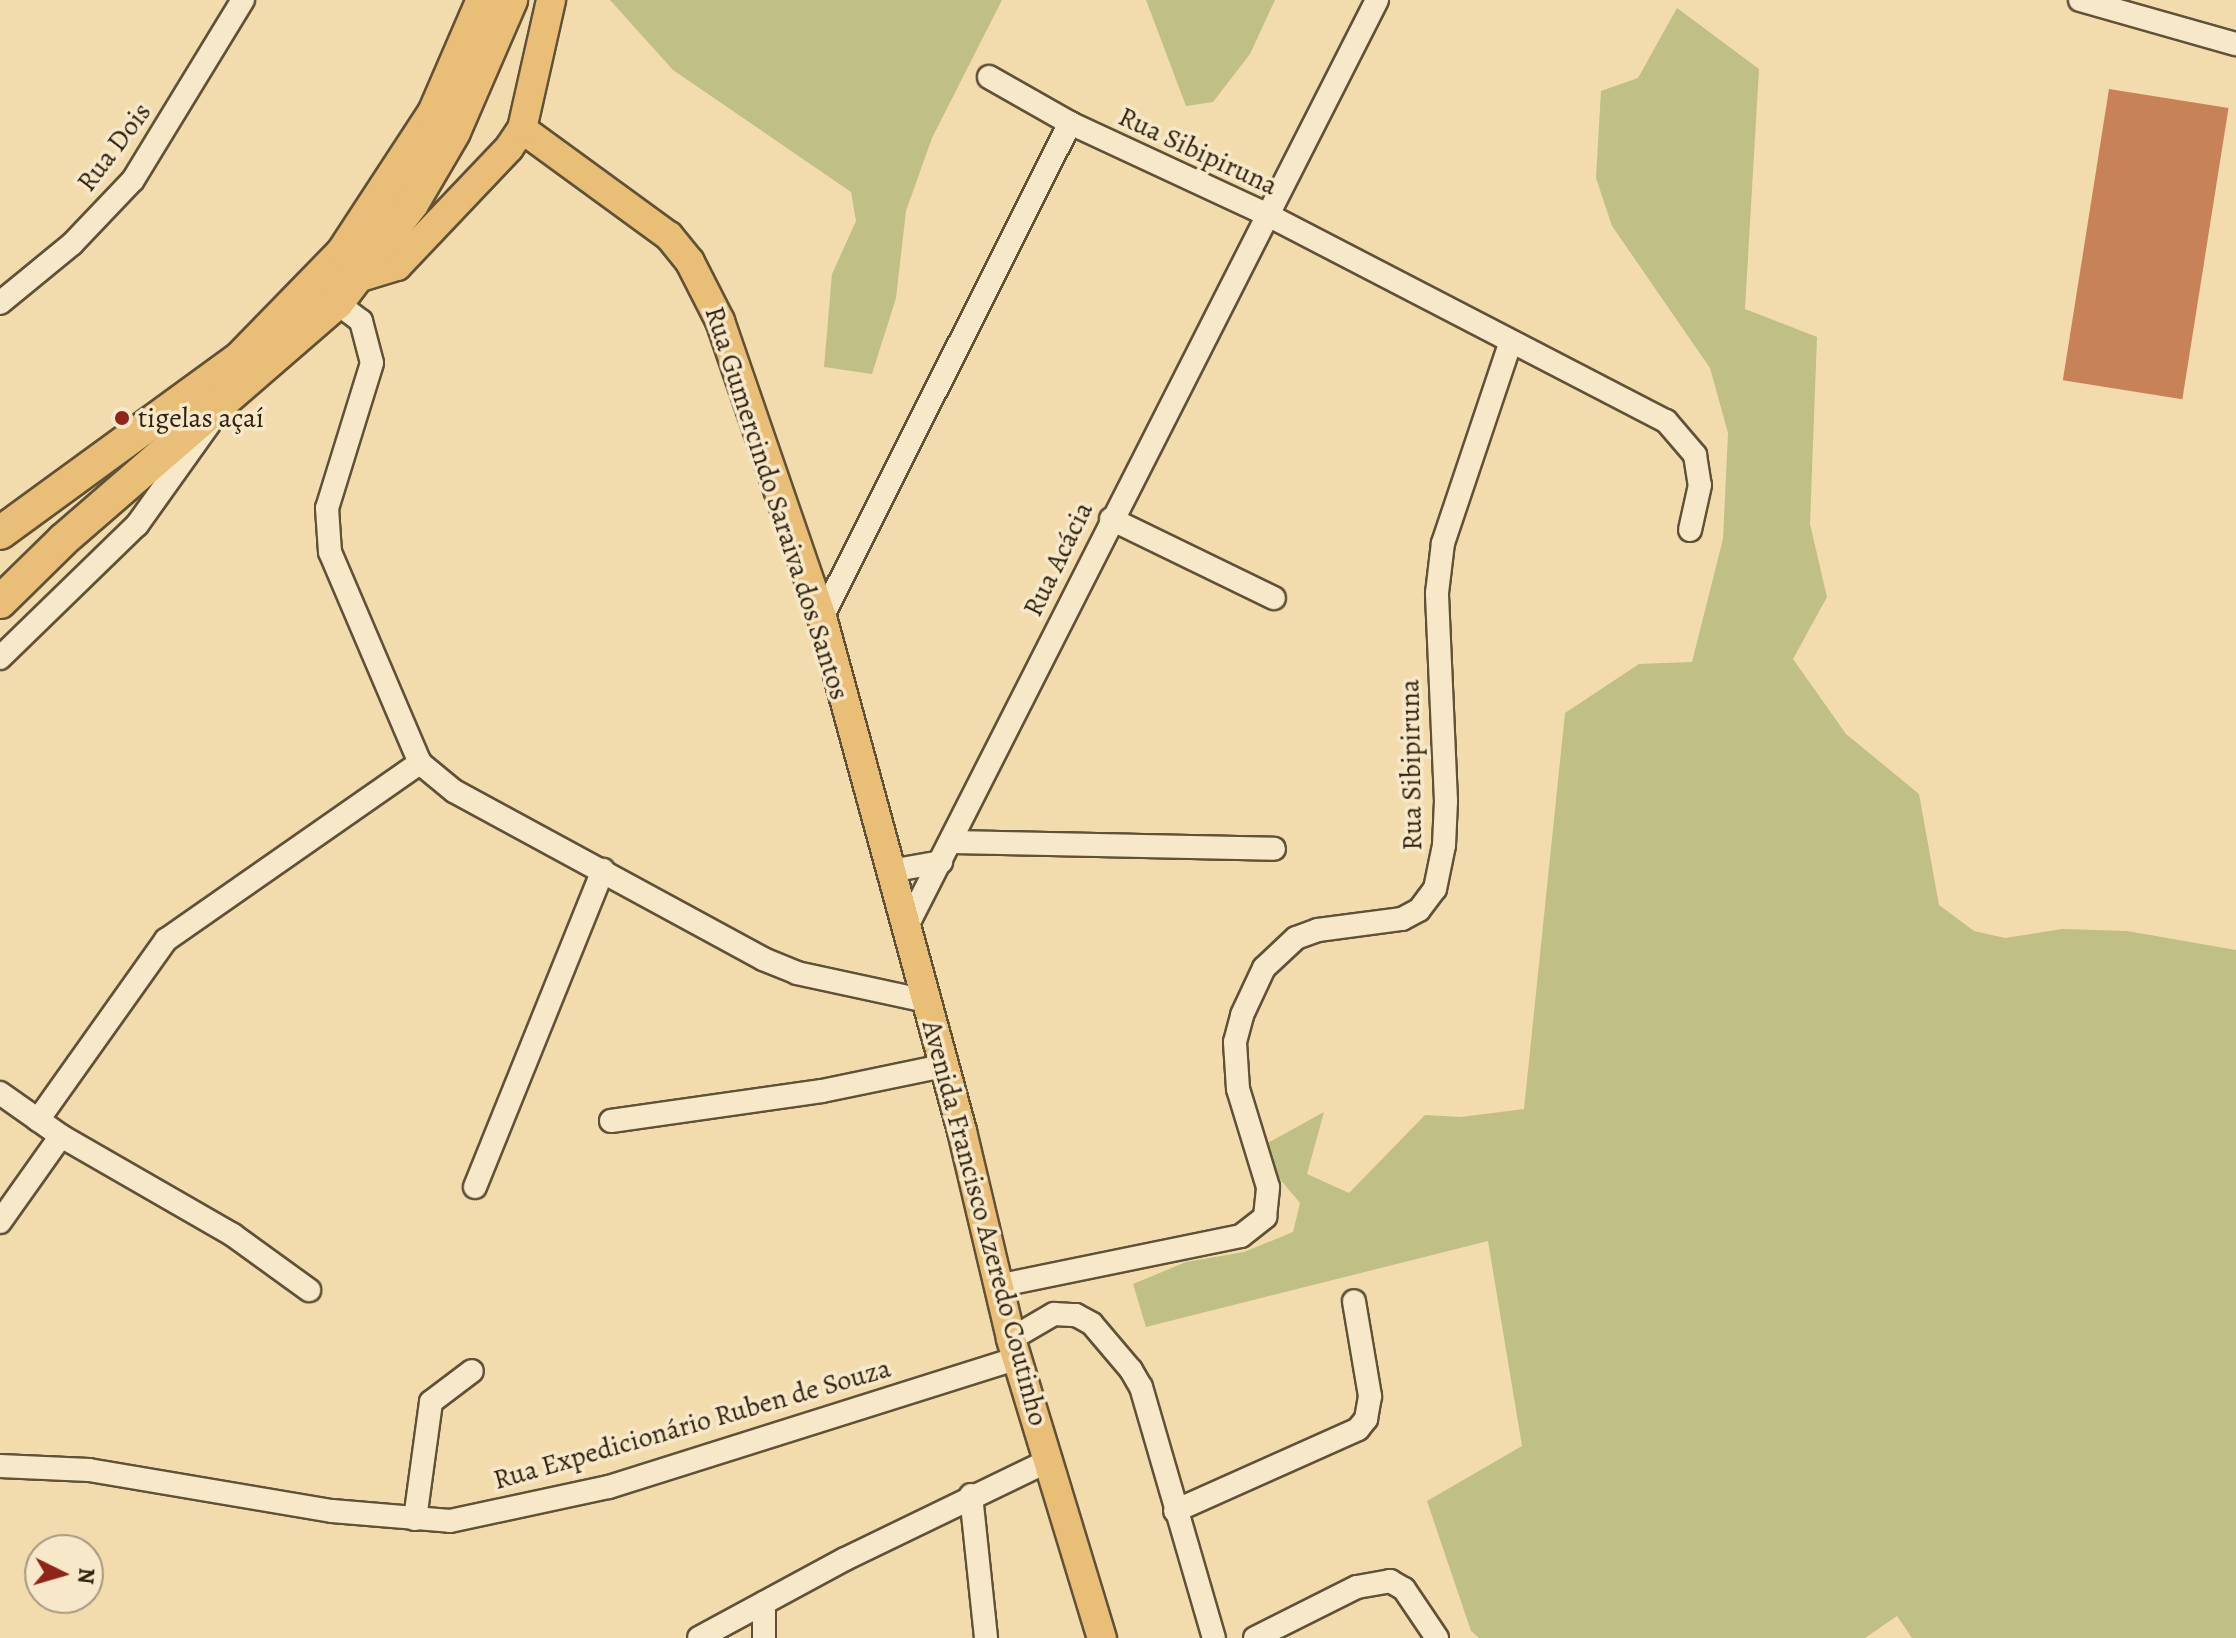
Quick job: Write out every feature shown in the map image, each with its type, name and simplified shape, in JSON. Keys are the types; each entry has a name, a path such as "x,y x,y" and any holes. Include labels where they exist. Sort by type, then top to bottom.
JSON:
{"highway":[{"path":"0,533 241,357 343,252 434,113 483,0"},
{"path":"0,602 63,540 218,410 337,303 412,204 454,132 511,0"}],"main road":[{"path":"357,278 397,266 478,183 522,129 551,0"},
{"name":"Rua Gumercindo Saraiva dos Santos","path":"522,129 639,211 690,262 720,321 822,617 926,1001"},
{"name":"Avenida Francisco Azeredo Coutinho","path":"926,1001 1014,1348 1102,1638"}],"street":[{"name":"Rua Dois","path":"0,303 72,244 133,180 243,0"},
{"name":"Rua Acácia","path":"905,930 953,842 1111,519 1377,0"},
{"path":"2080,0 2236,44"},
{"name":"Rua Sibipiruna","path":"989,77 1070,123 1268,215 1510,344 1666,421 1695,455 1700,485 1690,530"},
{"path":"822,617 1070,123"},
{"name":"Avenida Francisco Azeredo Coutinho","path":"337,303 361,321 372,363 327,508 330,552 420,763 454,791 779,967 926,1001"},
{"name":"Rua Sibipiruna","path":"997,1286 1241,1236 1265,1217 1268,1187 1238,1089 1235,1042 1242,1015 1264,968 1296,938 1318,930 1402,919 1419,910 1435,889 1443,856 1446,801 1437,593 1443,543 1510,344"},
{"path":"0,658 137,525 218,410"},
{"path":"1111,519 1274,598"},
{"path":"38,1120 166,940 420,763"},
{"path":"953,842 1274,849"},
{"path":"890,871 941,862"},
{"path":"475,1187 603,870"},
{"path":"611,1121 822,1091 943,1066"},
{"path":"0,1093 61,1136 233,1235 309,1290"},
{"path":"0,1222 61,1136"},
{"path":"1175,1511 1358,1429 1366,1419 1370,1396 1354,1301"},
{"name":"Rua Expedicionário Ruben de Souza","path":"0,1466 89,1470 332,1511 415,1519 493,1515 570,1498 1014,1348 1062,1312 1092,1324 1141,1387 1214,1638"},
{"path":"415,1519 431,1402 472,1371"},
{"path":"699,1638 971,1495 1050,1460"},
{"path":"971,1495 986,1638"},
{"path":"1255,1638 1357,1587 1390,1581 1404,1589 1437,1638"},
{"path":"764,1603 764,1638"}],"shaded area":[{"path":"610,0 1002,0 932,138 906,211 896,298 872,374 824,367 832,274 856,221 851,192 673,70"},
{"path":"1146,0 1275,0 1250,54 1213,102 1186,106"},
{"path":"1677,8 1759,69 1745,309 1817,337 1810,524 1827,597 1793,659 1846,734 1919,794 1939,905 1974,931 2005,938 2062,929 2127,931 2236,950 2236,1638 1912,1638 1897,1616 1865,1638 1479,1638 1471,1631 1427,1501 1522,1446 1488,1241 1146,1327 1133,1284 1186,1262 1244,1252 1293,1232 1300,1203 1269,1166 1264,1145 1324,1112 1307,1174 1349,1193 1425,1115 1461,1117 1524,1109 1565,713 1639,664 1692,662 1723,539 1728,433 1710,368 1612,226 1596,178 1601,91 1638,78"}],"building":[{"path":"2109,89 2229,108 2182,399 2063,380"}],"place":[{"name":"tigelas açaí","path":"122,418"}]}
